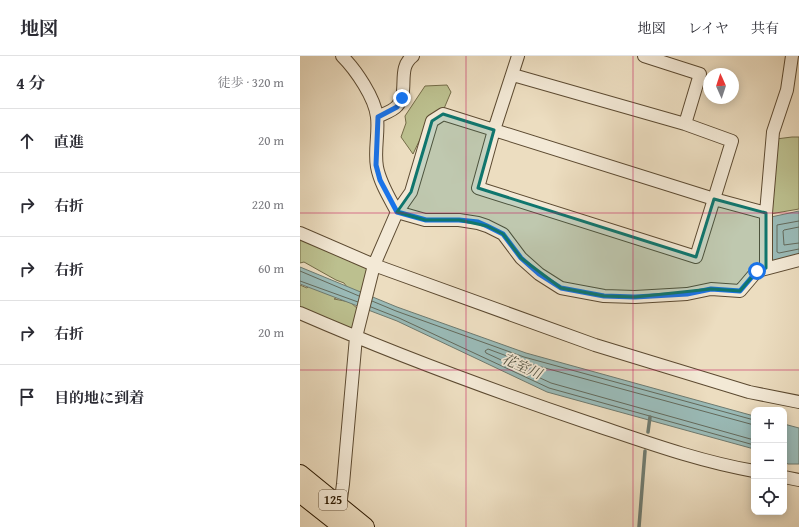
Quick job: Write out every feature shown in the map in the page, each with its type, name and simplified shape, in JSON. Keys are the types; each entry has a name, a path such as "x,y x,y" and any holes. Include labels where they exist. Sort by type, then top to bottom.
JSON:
{"highway":[{"name":"125","path":"300,474 365,527"},
{"name":"125","path":"300,493 342,527"}],"street":[{"path":"342,56 362,81 373,101 378,117 376,165 380,180 397,212 426,220 459,220 478,222 487,226 503,234 521,258 539,274 561,288 604,296 635,297 687,294 711,289 740,291 757,271 799,260"},
{"path":"378,117 397,107 402,98 404,67 413,56"},
{"path":"513,75 685,124 732,141 696,257 478,188 494,130 518,56"},
{"path":"644,56 700,74 685,124"},
{"path":"766,268 766,212 773,132 786,90 792,56"},
{"path":"342,527 340,506 357,334 373,268 397,212 411,192 432,121 443,114 714,199 766,212"},
{"path":"300,233 373,268 595,345 749,392 799,402"},
{"path":"300,313 559,413 674,452 751,470"},
{"path":"787,478 799,480"}],"highlighted area":[{"path":"443,114 494,130 478,188 696,257 714,199 766,213 766,268 757,271 740,291 711,289 635,297 604,296 561,288 521,258 503,234 487,226 459,220 425,220 397,212 411,192 432,121"}],"green space":[{"path":"447,85 451,92 443,111 430,118 413,154 401,137 406,123 405,116 425,86"},
{"path":"799,137 799,209 770,214 776,139"},
{"path":"300,239 370,269 363,293 349,290 344,283 304,262 300,263"},
{"path":"311,284 340,296 334,299 350,302 358,309 353,329 300,307 300,285 307,288"}],"water":[{"path":"799,211 799,258 768,266 771,217"},
{"name":"花室川","path":"300,267 397,307 526,353 751,415 751,448 547,392 397,321 300,284"},
{"path":"787,425 799,428 799,464 788,464"}],"waterway":[{"path":"648,432 650,417"},
{"path":"639,527 645,451"}],"route":[{"path":"402,98 397,107 378,117 376,165 380,180 397,212 426,220 459,220 478,222 503,234 521,258 539,274 561,288 604,296 635,297 687,294 711,289 740,291 757,271"}]}
